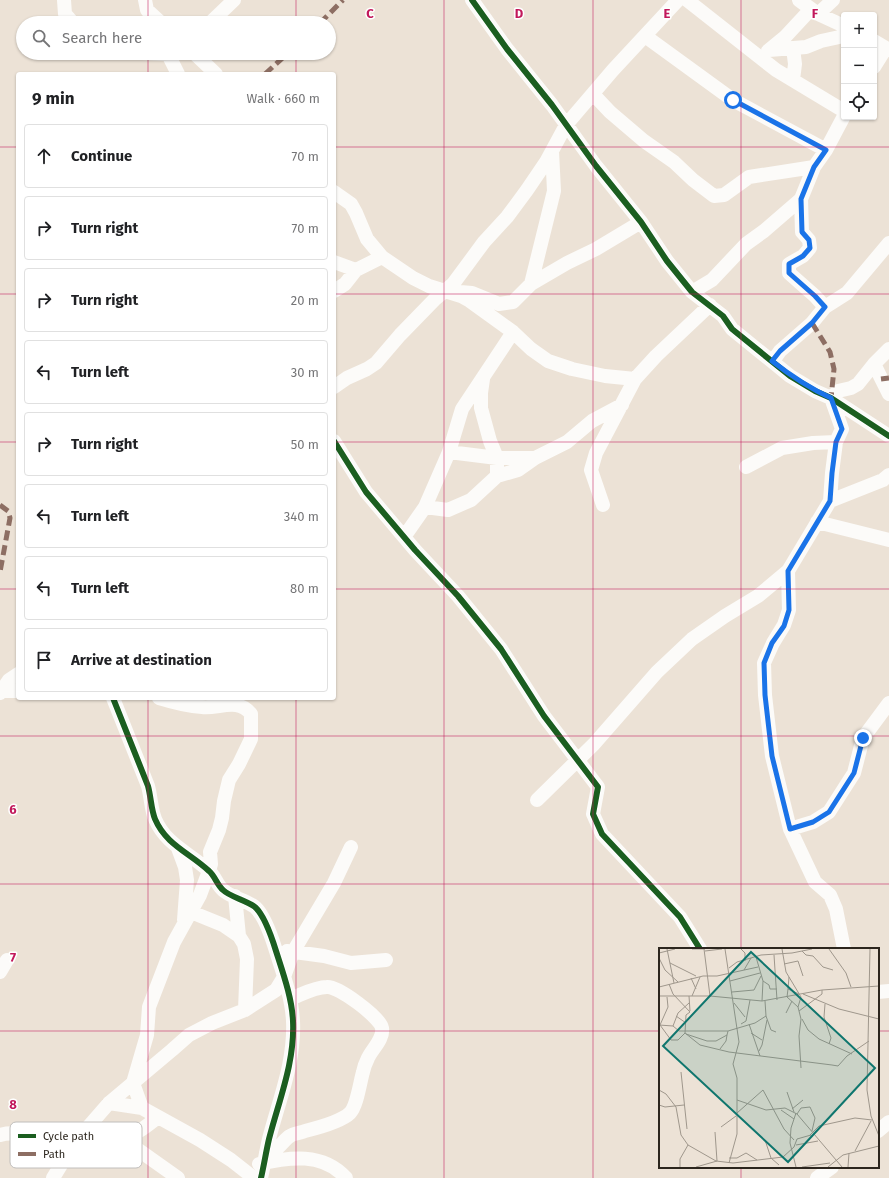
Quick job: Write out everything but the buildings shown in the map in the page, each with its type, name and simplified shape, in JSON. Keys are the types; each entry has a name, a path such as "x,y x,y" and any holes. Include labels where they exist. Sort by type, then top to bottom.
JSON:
{"street":[{"path":"64,0 65,14 67,16"},
{"path":"145,0 147,10 153,16"},
{"path":"473,0 596,166 641,222 667,261 692,292 723,316 732,329 790,376 815,391 831,398 889,436"},
{"path":"336,386 347,378 376,363 400,334 435,299 446,292 484,242 507,217 527,190 566,125 678,0"},
{"path":"687,0 722,27 763,54 776,70 841,109"},
{"path":"799,0 815,11 841,24"},
{"path":"763,54 815,11 833,0"},
{"path":"216,16 228,2"},
{"path":"645,36 733,100 826,150"},
{"path":"763,54 841,37"},
{"path":"877,60 883,46"},
{"path":"793,80 799,47"},
{"path":"167,72 169,60"},
{"path":"172,60 177,72"},
{"path":"201,60 214,72"},
{"path":"593,94 610,112 644,142 674,162 693,180 714,196 724,195 749,177 814,167"},
{"path":"825,307 789,273 789,264 803,256 810,248 809,240 802,232 801,199 814,167 826,150 842,120"},
{"path":"531,284 554,191 552,150"},
{"path":"336,193 351,204 367,239 382,257 413,278 446,292 461,296 470,301 513,332 532,350 548,361 572,369 605,376 635,379"},
{"path":"692,292 712,280 746,244 764,231 801,199"},
{"path":"446,292 472,292 499,304 513,302 531,284 567,263 596,249 641,222"},
{"path":"772,361 780,351 812,323 825,307 847,293 889,243"},
{"path":"336,290 345,284 356,270 382,257"},
{"path":"336,263 356,270"},
{"path":"602,505 591,470 596,453 635,379 656,356 710,305"},
{"path":"404,537 424,508 449,452 462,409 513,332"},
{"path":"831,398 838,391 851,388 858,384 874,364 889,349"},
{"path":"874,364 889,394"},
{"path":"484,376 480,393 481,408 490,441 497,458 497,476"},
{"path":"849,410 851,388"},
{"path":"537,800 594,744 657,672 692,639 724,616 758,596 788,571 830,501 836,442 842,429 831,398"},
{"path":"424,508 448,510 471,500 497,476 518,470 535,458 567,442 592,421 622,404"},
{"path":"746,467 782,448 812,443 836,442"},
{"path":"336,444 366,492 404,537 458,596 501,649 544,716 598,787 592,814 602,834 680,917 699,948"},
{"path":"449,452 497,458 535,458"},
{"path":"830,501 883,480 889,475"},
{"path":"817,522 889,540"},
{"path":"788,571 789,610 784,626 772,643 764,663 765,695 772,756 790,829 815,882 830,895 836,909 844,948"},
{"path":"1,692 9,680 16,675"},
{"path":"1,692 16,691"},
{"path":"113,700 148,786 152,799 152,811 160,828 178,848 210,871 229,893 254,907 259,912 275,947 284,989 293,1020 293,1043 288,1072 268,1141 261,1178"},
{"path":"142,1108 133,1083 147,1035 149,1007 174,942 200,895 210,871 210,852 222,818 228,780 239,764 251,739 251,714 244,707 237,704 202,708 165,700"},
{"path":"790,829 813,822 829,812 854,773 863,738 889,703"},
{"path":"284,989 293,952 334,883 351,847"},
{"path":"178,848 186,867 188,918"},
{"path":"200,895 229,893"},
{"path":"229,893 239,936 244,944 247,959 245,1010"},
{"path":"188,918 223,925 239,936"},
{"path":"275,947 293,952 324,956 350,963 386,960"},
{"path":"0,972 7,960"},
{"path":"93,1122 109,1104 189,1035 212,1023 245,1010 284,989 328,986 335,988 349,996 375,1018 380,1023 382,1028 382,1033 368,1058 354,1105 350,1113 345,1117 323,1126 291,1135 266,1158"},
{"path":"879,992 889,991"},
{"path":"109,1104 142,1108 200,1140 231,1160 254,1178"},
{"path":"142,1128 158,1118"},
{"path":"879,1130 889,1122"},
{"path":"142,1152 178,1178"},
{"path":"241,1168 266,1158 317,1159 335,1168 346,1178"},
{"path":"53,1178 59,1168"},
{"path":"817,1178 831,1168"}],"marked path":[{"path":"327,16 343,0"},
{"path":"267,72 280,60"},
{"path":"812,323 830,352 834,369 831,398"},
{"path":"881,379 889,378"},
{"path":"0,505 8,511 10,518 0,572"}],"cycle path":[{"path":"472,0 507,49 552,105 596,166 641,222 667,261 692,292 723,316 732,329 790,376 815,391 831,398 889,436"},
{"path":"336,444 366,492 415,550 458,596 501,649 544,716 598,787 593,814 602,834 680,917 699,948"},
{"path":"114,700 148,786 155,819 160,828 165,836 209,871 223,890 255,907 259,911 270,934 284,977 289,995 293,1021 292,1051 286,1081 269,1139 261,1178"}],"route":[{"path":"733,100 826,150 814,167 801,199 802,232 809,240 810,248 803,256 789,264 789,273 825,307 812,323 780,351 772,361 790,376 815,391 831,398 842,429 836,442 830,501 788,571 789,610 784,626 772,643 764,663 765,695 772,756 790,829 813,822 829,812 854,773 863,738"}]}
